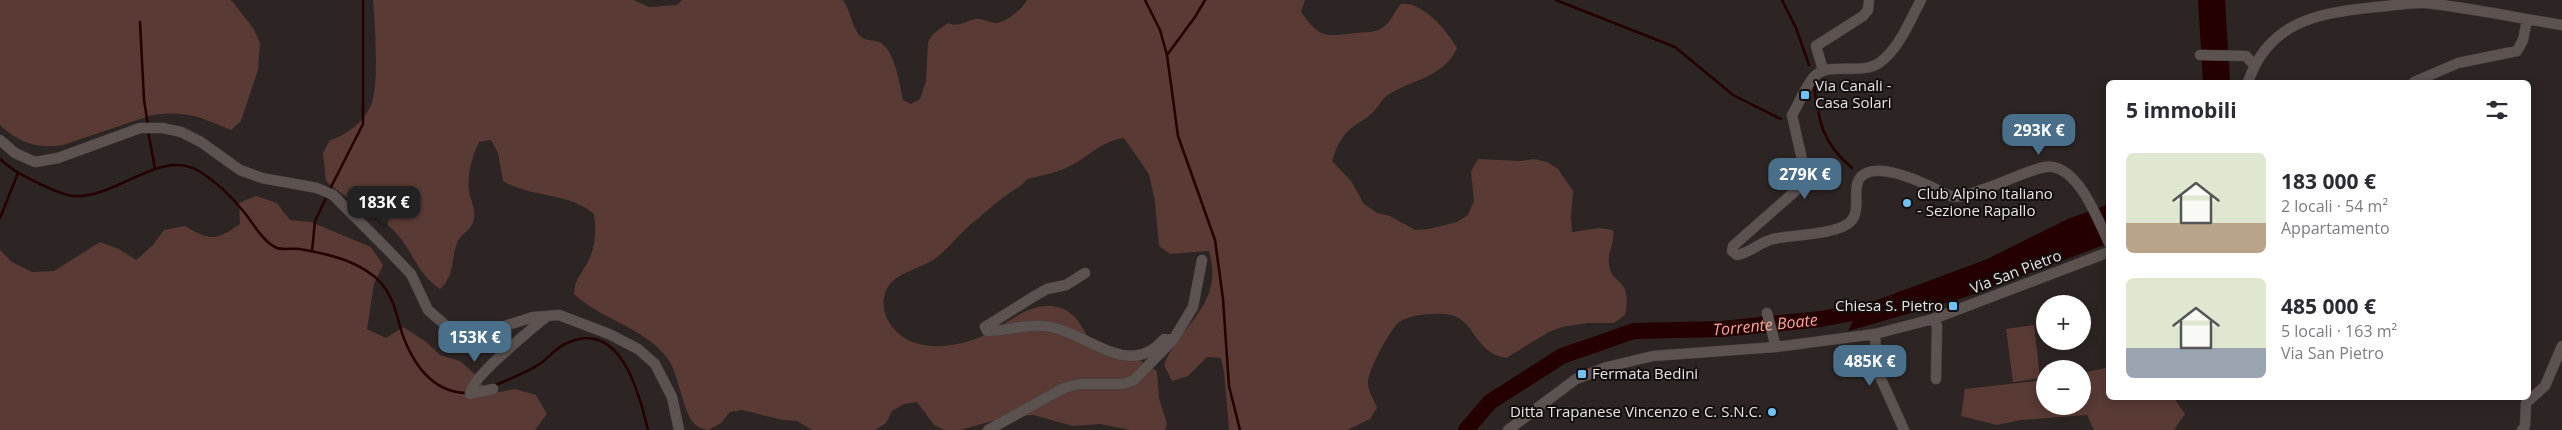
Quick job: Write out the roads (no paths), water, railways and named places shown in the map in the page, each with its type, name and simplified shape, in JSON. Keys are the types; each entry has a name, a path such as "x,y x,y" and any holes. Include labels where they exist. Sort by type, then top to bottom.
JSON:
{"street":[{"path":"1823,70 1816,46 1863,16 1868,10 1869,0"},
{"path":"1921,0 1892,53 1876,65 1857,70 1823,70 1813,78 1792,115 1805,173 1800,187 1734,246 1732,251 1737,255 1744,254 1760,243 1775,238 1833,230 1850,223 1856,213 1856,184 1860,176 1869,171 1884,171 1926,184 1952,196 1989,187 2046,167 2062,168 2069,172 2093,208 2106,236"},
{"path":"2249,80 2254,65 2272,40 2302,20 2335,11 2423,3 2562,26"},
{"path":"2418,80 2458,62 2517,51 2523,40 2527,20"},
{"path":"2200,55 2231,54 2246,56 2254,65"},
{"path":"0,140 14,153 35,162 58,158 140,128 163,128 181,132 222,155 240,170 262,178 316,188 333,195 411,274 428,310 451,330 476,335 532,317 559,314 609,334 638,349 655,364 672,397 679,430"},
{"name":"Via San Pietro","path":"1508,430 1576,379 1607,367 1653,356 1776,347 1875,334 1933,319 2106,253"},
{"path":"988,430 1064,388 1079,384 1123,384 1134,380 1173,340 1193,307 1202,260"},
{"path":"1085,273 1066,285 1040,293 985,327 987,330 1003,331 1045,326 1066,330 1106,352 1121,355 1147,352 1156,348 1164,339 1173,340"},
{"path":"493,389 470,394 472,385 482,374 547,316"},
{"path":"1769,316 1776,347"},
{"path":"1933,319 1937,326 1936,378"},
{"path":"1875,334 1877,370 1904,430"},
{"path":"2531,399 2545,386 2562,346"},
{"path":"2522,430 2525,426 2526,403 2529,400"}],"waterway":[{"path":"330,189 363,124 363,0"},
{"path":"1145,0 1160,30 1167,55 1178,136 1215,240 1223,299 1229,386 1240,430"},
{"path":"1167,55 1205,0"},
{"path":"1556,0 1675,47 1733,95 1781,119"},
{"path":"1782,0 1796,28 1809,65"},
{"path":"140,22 144,100 148,125"},
{"path":"1814,85 1820,121 1828,141 1852,168"},
{"path":"148,131 155,169"},
{"path":"0,159 13,170 28,178 55,191 73,196 89,195 106,190 153,170 169,166 184,166 199,171 229,195 263,237 272,245 279,249 300,249 333,256 355,264 374,276 390,296 403,336 419,367 434,382 444,388 466,393"},
{"path":"0,218 18,173"},
{"path":"312,251 315,221 327,196"},
{"name":"Torrente Boate","path":"1466,430 1490,402 1562,356 1634,331 1722,329 1821,319 1879,308"},
{"path":"493,386 536,367 565,344 584,338 600,341 613,349 624,363 639,397 648,430"}],"place":[{"name":"Via Canali - Casa Solari","path":"1805,95"},
{"name":"Club Alpino Italiano - Sezione Rapallo","path":"1907,203"},
{"name":"Chiesa S. Pietro","path":"1953,306"},
{"name":"Fermata Bedini","path":"1582,374"},
{"name":"Ditta Trapanese Vincenzo e C. S.N.C.","path":"1772,412"}]}
